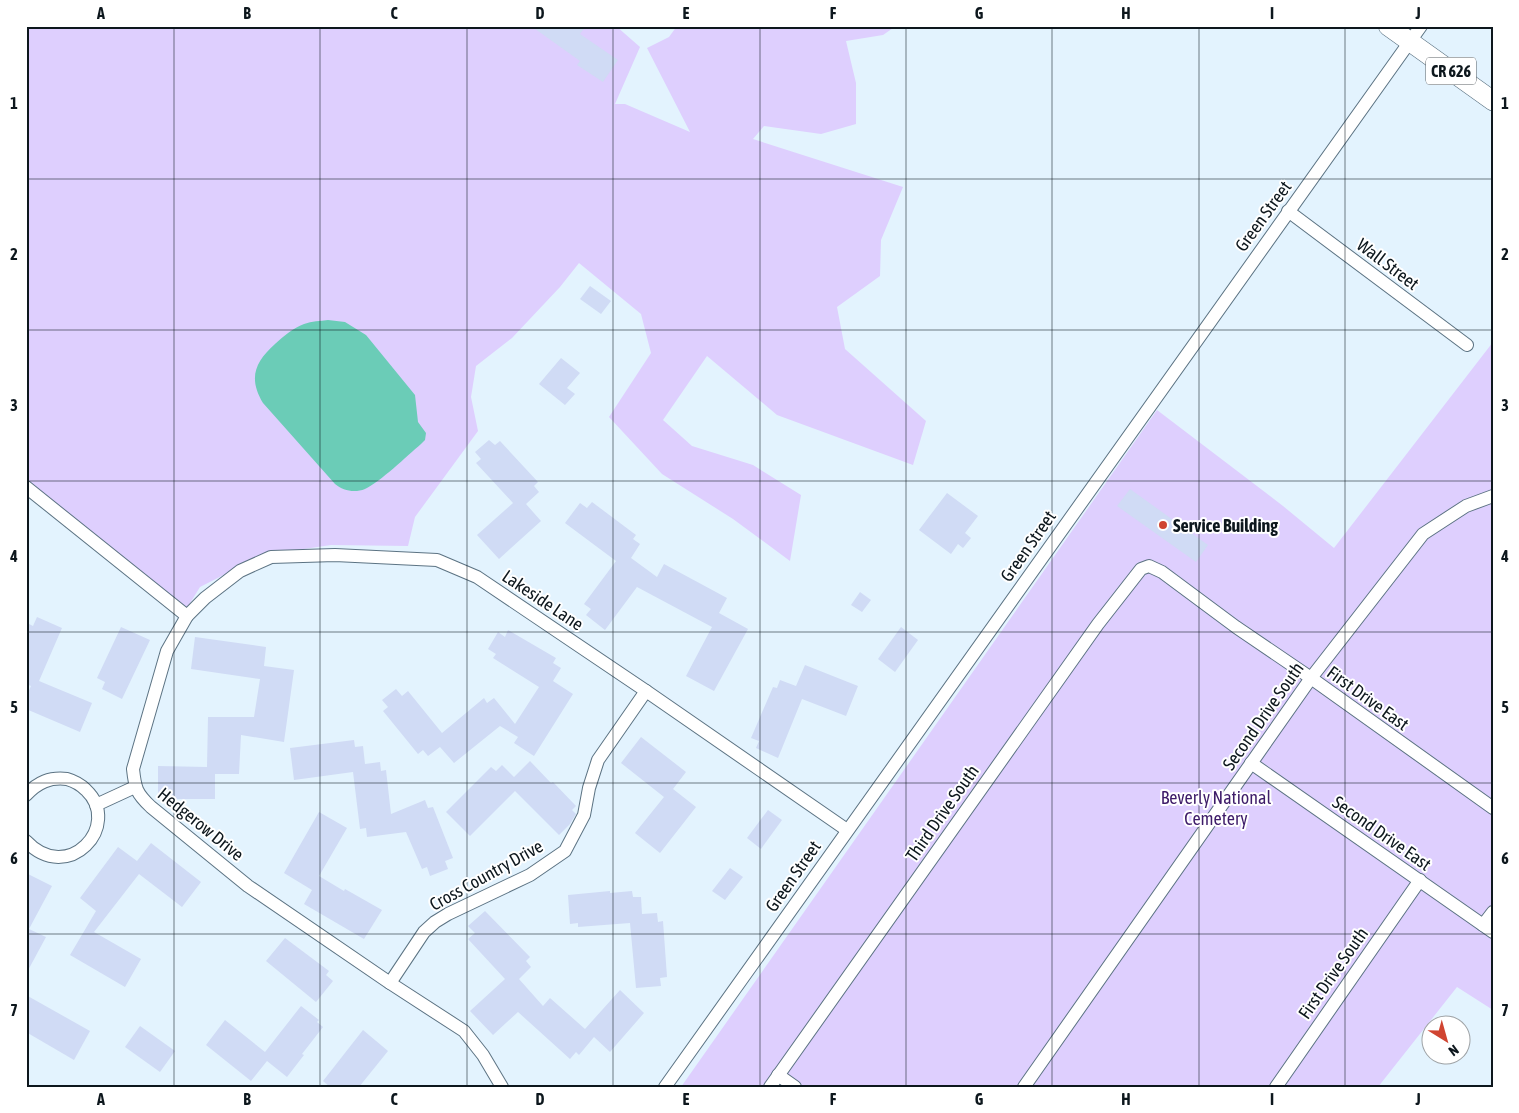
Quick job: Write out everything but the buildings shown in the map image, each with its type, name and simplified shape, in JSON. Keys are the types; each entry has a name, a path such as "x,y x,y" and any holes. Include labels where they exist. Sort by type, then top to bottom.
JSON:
{"main road":[{"name":"CR 626","path":"1388,26 1493,101"}],"street":[{"name":"Green Street","path":"665,1087 1421,26"},
{"name":"Wall Street","path":"1288,211 1468,345"},
{"path":"26,487 187,616"},
{"name":"Second Drive South","path":"1024,1087 1311,678 1423,534 1466,506 1493,496"},
{"name":"Lakeside Lane","path":"187,616 205,598 240,571 271,557 334,555 439,560 477,577 847,830"},
{"name":"First Drive East","path":"1148,566 1162,572 1236,627 1493,808"},
{"name":"Third Drive South","path":"770,1087 1098,624 1141,569 1148,566"},
{"name":"Hedgerow Drive","path":"187,616 167,651 133,769 135,787 140,797 248,886 464,1031 502,1087"},
{"name":"Cross Country Drive","path":"390,983 424,932 435,922 530,875 565,851 584,815 588,788 598,760 646,691"},
{"name":"Second Drive East","path":"1251,763 1488,928"},
{"path":"26,794 36,785 46,780 59,778 71,780 82,785 90,794 96,805 98,817 96,830 90,841 81,850 70,856 58,858 45,855 34,849 26,841"},
{"path":"96,805 135,787"},
{"name":"First Drive South","path":"1276,1087 1420,880"},
{"path":"1488,928 1493,912"},
{"path":"778,1075 795,1087"}],"green space":[{"path":"26,26 616,26 640,47 615,104 625,104 690,132 647,48 669,37 677,26 896,26 883,35 846,41 856,83 856,124 821,134 764,126 753,139 903,187 881,240 880,276 837,307 845,349 926,421 913,465 777,415 707,356 663,420 692,446 753,465 801,495 790,561 733,519 662,474 609,417 651,353 641,314 579,263 560,287 512,338 476,366 471,397 478,431 415,517 408,546 331,545 263,555 200,587 187,608 26,482"},
{"name":"Beverly National Cemetery","path":"1493,342 1493,1010 1457,987 1434,1016 1422,1016 1422,1031 1378,1087 681,1087 1157,410 1283,506 1334,548"}],"shaded area":[{"path":"328,320 345,322 366,335 415,395 418,422 426,433 425,440 401,462 378,481 361,490 345,490 335,484 263,403 256,386 255,378 258,364 275,344 289,332 300,326 310,322"}],"place":[{"name":"Service Building","path":"1163,525"}]}
